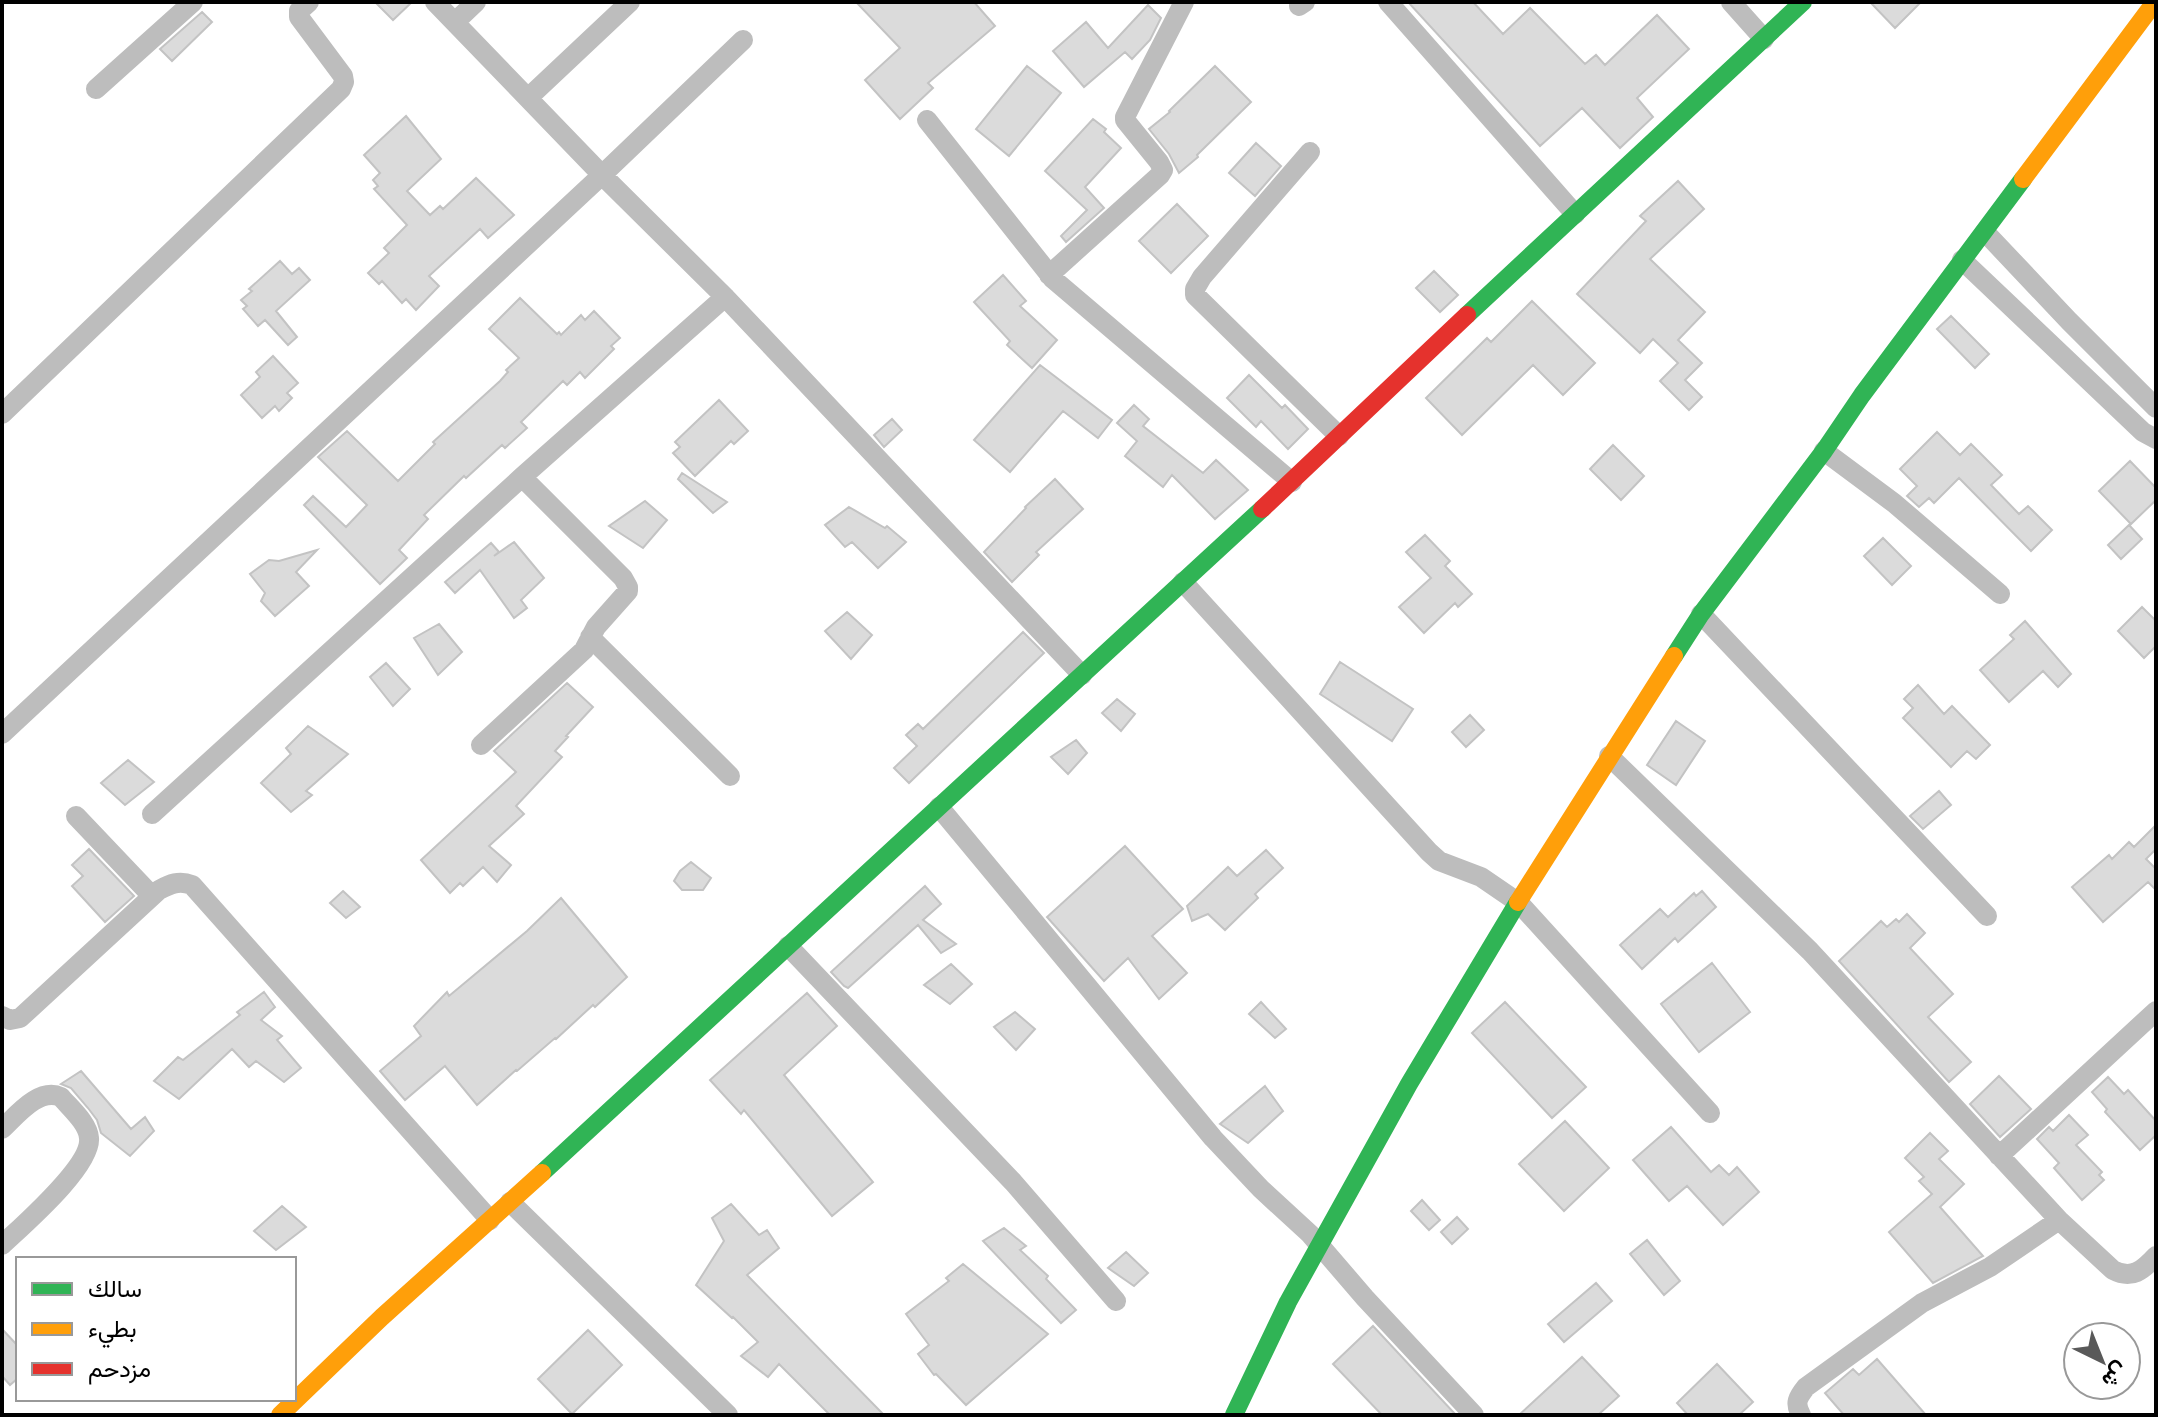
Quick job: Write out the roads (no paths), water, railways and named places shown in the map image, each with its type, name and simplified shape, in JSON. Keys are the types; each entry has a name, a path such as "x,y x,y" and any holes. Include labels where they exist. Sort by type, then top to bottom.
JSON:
{"main road":[{"path":"296,1400 382,1317 1292,482 1803,2"},
{"path":"1234,1415 1288,1302 1409,1084 1489,948 1701,614 1962,260 2152,15"},
{"path":"280,1415 295,1401"}],"street":[{"path":"96,89 193,2"},
{"path":"2,414 341,89 343,76 299,17 299,11 309,2"},
{"path":"435,2 725,297 1082,675"},
{"path":"455,22 476,2"},
{"path":"528,98 630,2"},
{"path":"1049,275 1163,170 1125,117 1184,2"},
{"path":"1388,2 1575,214"},
{"path":"1731,2 1764,39"},
{"path":"2,734 743,40"},
{"path":"927,120 1049,275 1292,482"},
{"path":"1310,152 1202,277 1195,295 1339,436"},
{"path":"1985,232 2156,408"},
{"path":"1962,260 2143,432 2156,439"},
{"path":"152,814 725,297"},
{"path":"1824,451 1894,503 2000,594"},
{"path":"481,745 579,656 599,622 626,595 628,587 627,582 522,477"},
{"path":"1183,582 1439,861 1481,877 1519,903 1710,1113"},
{"path":"1701,614 1987,916"},
{"path":"590,637 730,776"},
{"path":"1609,756 1810,951 2059,1220 2113,1270 2131,1275 2144,1270 2156,1256"},
{"path":"939,807 1213,1138 1261,1189 1321,1245 1365,1298 1474,1415"},
{"path":"76,816 152,896"},
{"path":"2,1016 10,1020 20,1018 152,896 171,883 184,882 197,890 490,1220"},
{"path":"788,946 1013,1182 1116,1301"},
{"path":"1999,1156 2156,1011"},
{"path":"2,1129 32,1102 48,1094 56,1094 87,1129 89,1149 60,1188 2,1245"},
{"path":"510,1202 728,1415"},
{"path":"1801,1415 1796,1407 1798,1397 1806,1387 1922,1303 1990,1267 2059,1220"}]}
